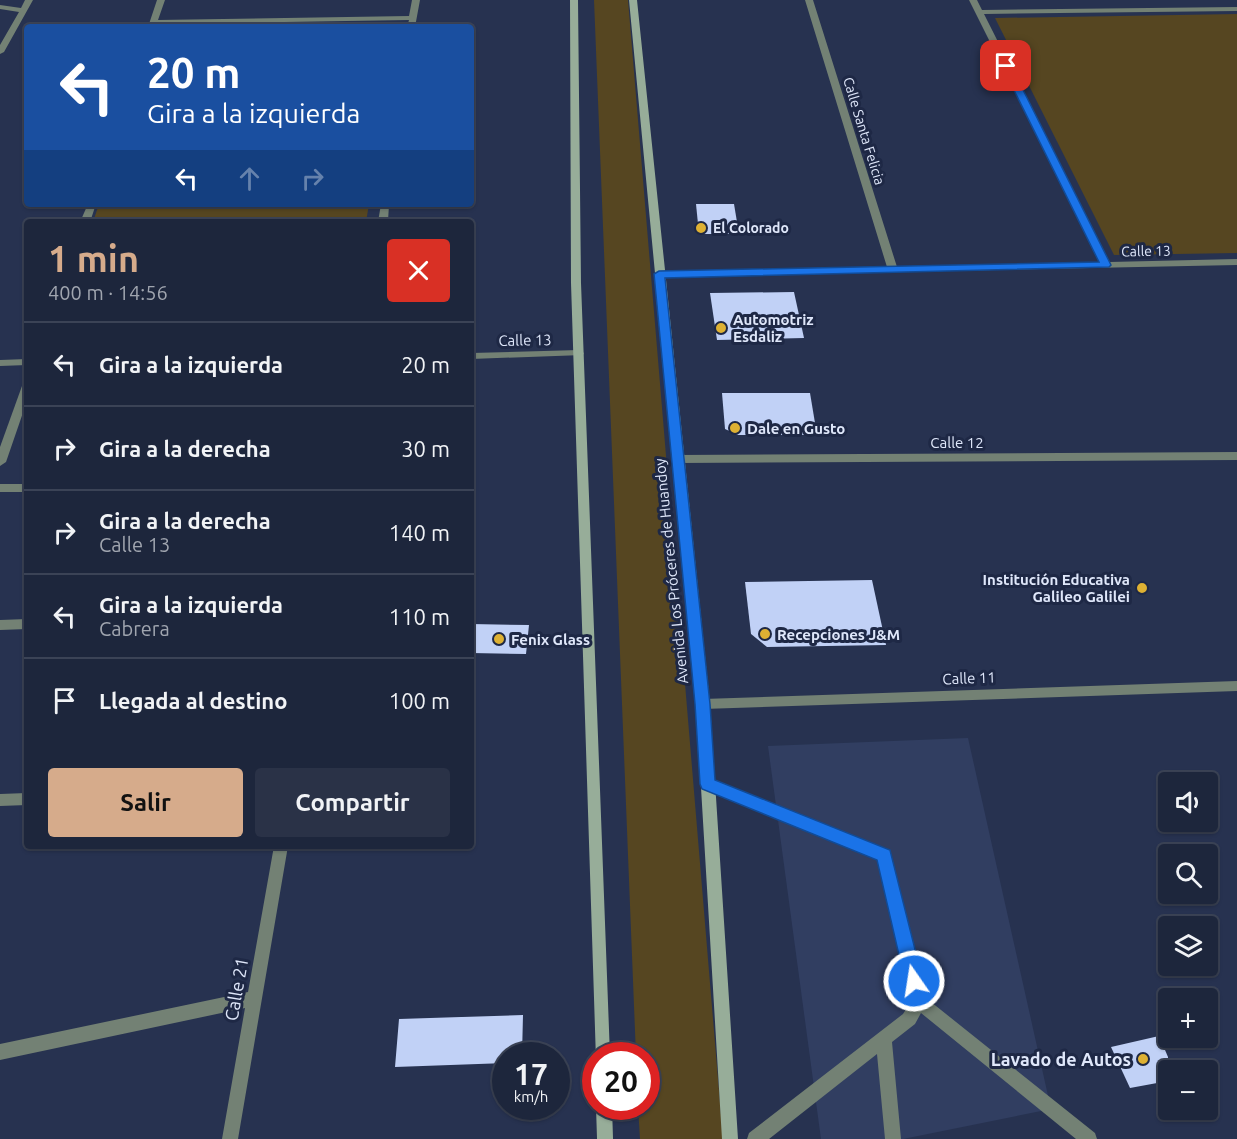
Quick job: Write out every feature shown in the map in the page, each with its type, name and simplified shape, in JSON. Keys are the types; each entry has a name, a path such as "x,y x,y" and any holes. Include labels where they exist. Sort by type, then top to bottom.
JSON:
{"main road":[{"path":"574,0 579,353 602,1042"},
{"name":"Avenida Los Próceres de Huandoy","path":"633,0 703,704 730,1139"},
{"path":"604,1120 605,1139"}],"street":[{"path":"0,52 3,39 29,0"},
{"path":"160,0 153,24 413,18"},
{"path":"412,24 416,0"},
{"name":"Calle Santa Felicia","path":"809,0 893,270"},
{"path":"973,0 1106,265"},
{"path":"0,8 23,10"},
{"path":"979,12 1237,9"},
{"name":"Calle 13","path":"659,274 1237,262"},
{"name":"Calle 13","path":"474,356 579,353"},
{"path":"0,363 24,362"},
{"path":"0,462 24,394"},
{"name":"Calle 12","path":"678,459 1237,456"},
{"path":"0,488 24,488"},
{"path":"0,625 24,624"},
{"name":"Calle 11","path":"703,704 1237,686"},
{"path":"708,784 884,855 919,1002 1089,1139"},
{"path":"0,800 24,799"},
{"name":"Calle 21","path":"230,1139 280,849"},
{"path":"0,1052 255,998"},
{"path":"755,1139 909,1019 919,1002"},
{"path":"884,1039 893,1139"}],"shaded area":[{"path":"594,0 628,0 723,1139 640,1139 639,1120 660,1120 660,1042 635,1042"},
{"path":"1237,14 1237,253 1114,255 995,18"},
{"path":"98,207 368,207 366,219 94,219"},
{"path":"968,738 1051,1109 903,1139 821,1139 768,746"}],"building":[{"path":"696,204 734,204 739,234 699,234"},
{"path":"794,292 804,338 717,340 710,293"},
{"path":"722,393 810,393 817,435 738,435 725,429"},
{"path":"872,580 886,645 767,647 751,634 745,582"},
{"name":"Fenix Glass","path":"474,624 529,625 526,654 474,653"},
{"path":"523,1015 522,1042 492,1042 492,1064 395,1067 399,1019"},
{"name":"Lavado de Autos","path":"1158,1036 1158,1048 1164,1048 1168,1060 1158,1060 1158,1083 1130,1088 1111,1047"}],"place":[{"name":"El Colorado","path":"701,228"},
{"name":"Automotriz Esdaliz","path":"721,328"},
{"name":"Dale en Gusto","path":"735,428"},
{"name":"Institución Educativa Galileo Galilei","path":"1142,588"},
{"name":"Recepciones J&M","path":"765,634"},
{"name":"Fenix Glass","path":"499,639"},
{"name":"Lavado de Autos","path":"1143,1059"}],"route":[{"path":"914,981 884,855 708,784 703,704 659,274 1106,265 1006,66"}]}
